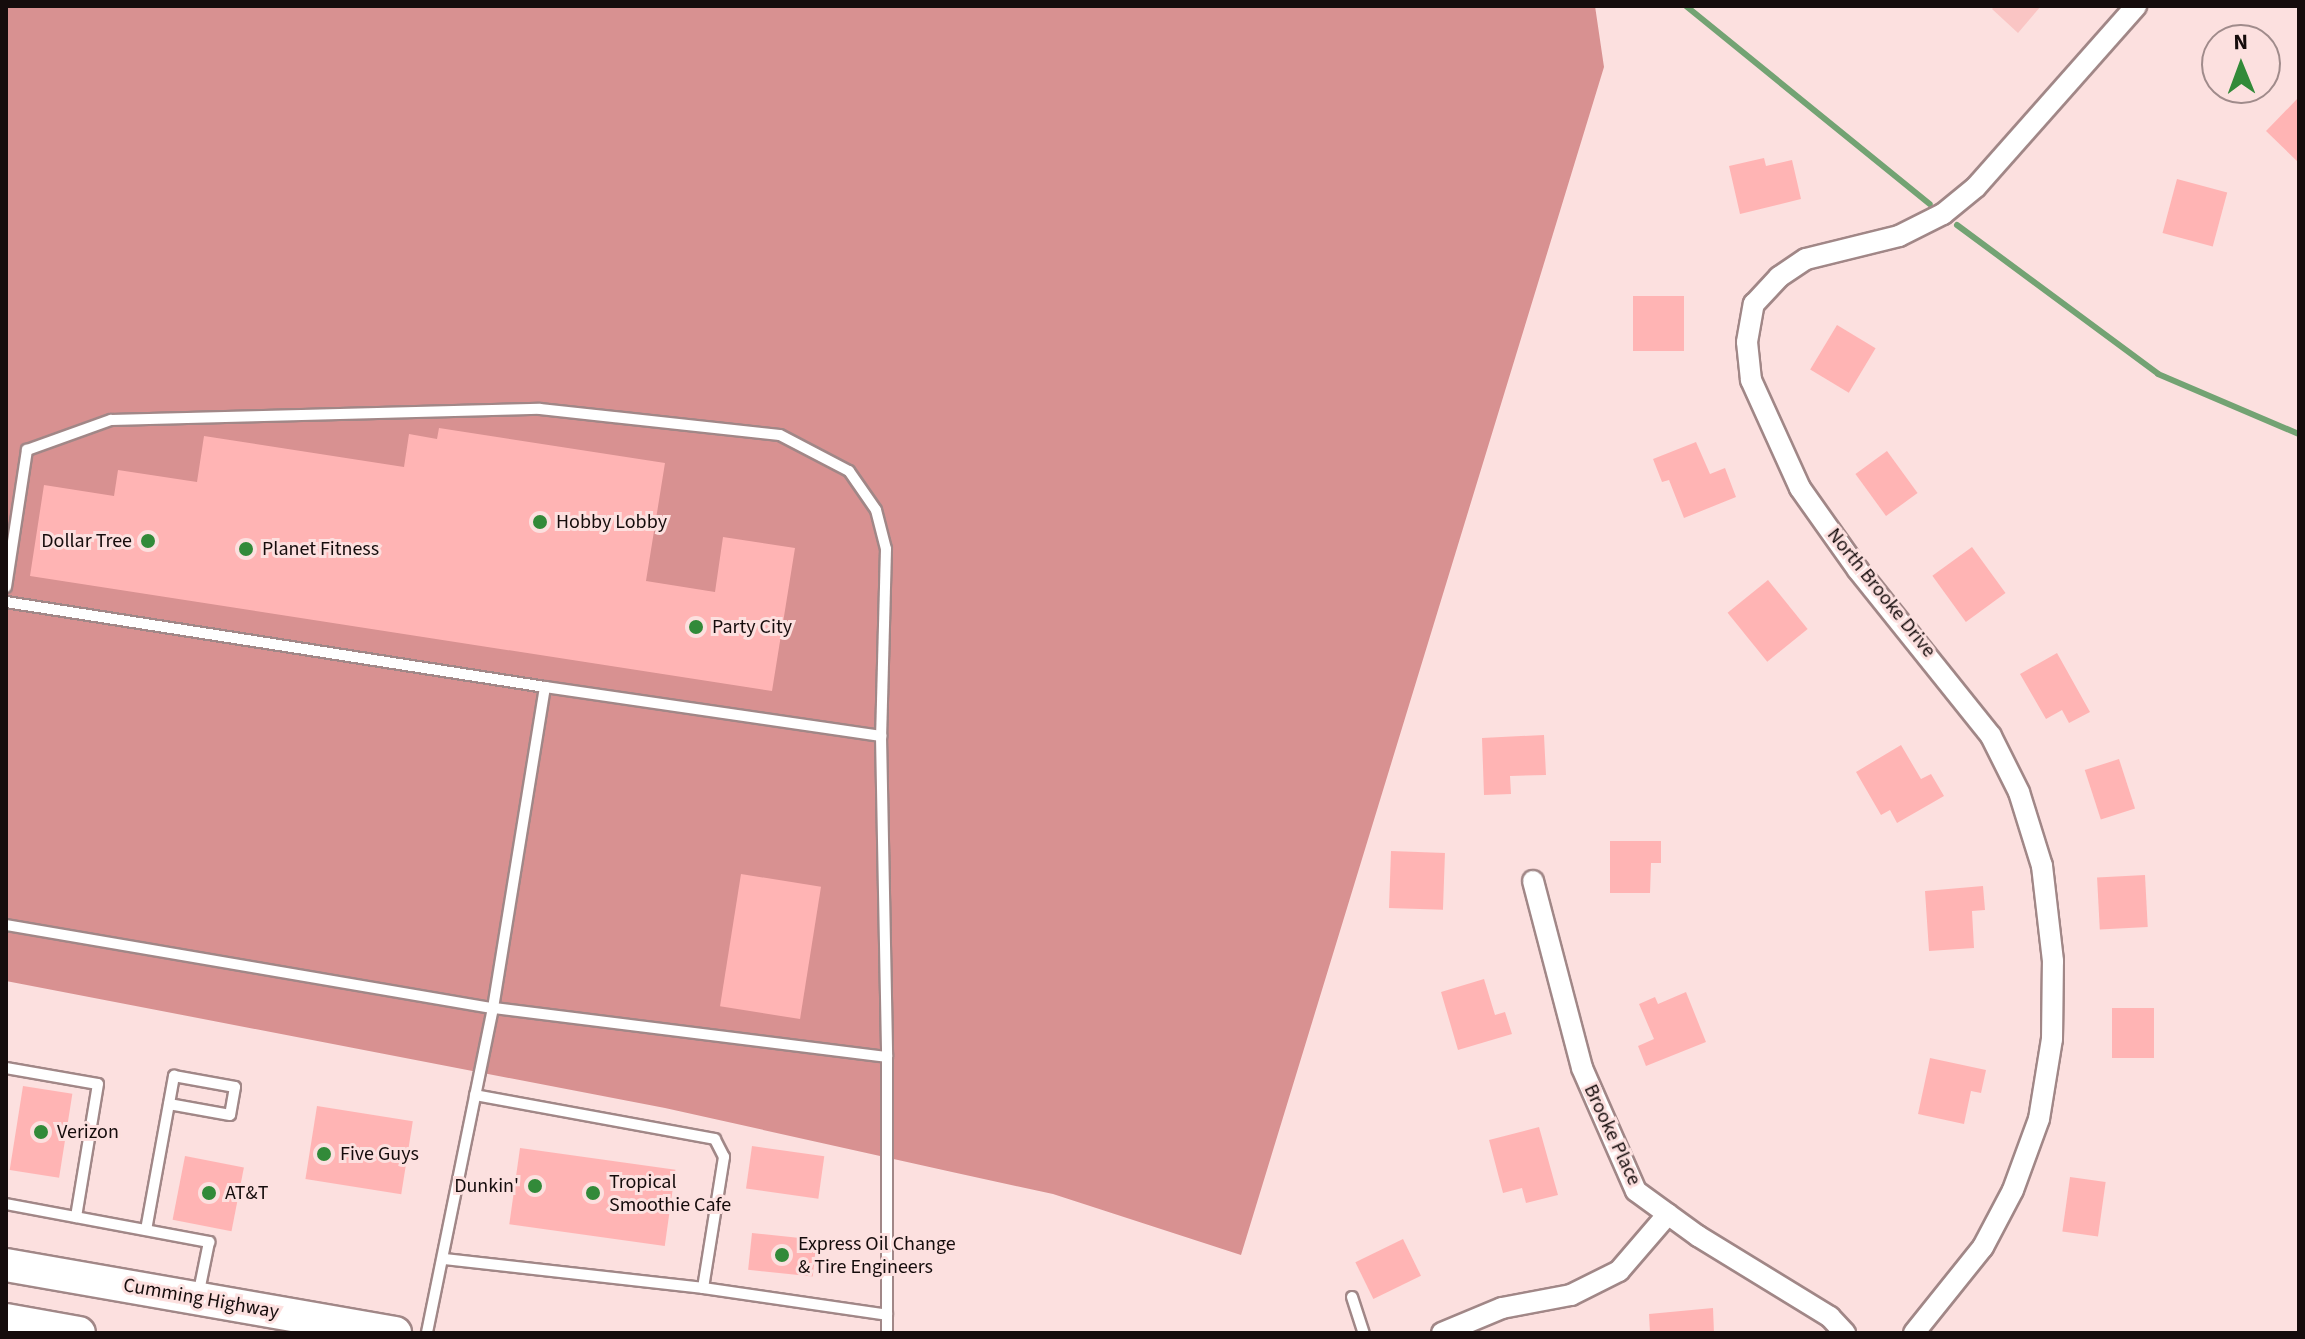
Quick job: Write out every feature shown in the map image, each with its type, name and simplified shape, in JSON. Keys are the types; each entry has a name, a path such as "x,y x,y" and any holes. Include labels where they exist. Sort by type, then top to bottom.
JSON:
{"main road":[{"name":"Cumming Highway","path":"6,1265 395,1333"},
{"path":"6,1320 79,1333"}],"street":[{"name":"North Brooke Drive","path":"1914,1333 1983,1247 2013,1190 2039,1119 2052,1039 2053,961 2042,866 2019,792 1991,736 1858,570 1800,488 1751,380 1749,330 1754,304 1779,277 1806,259 1899,236 1943,214 1976,187 2136,6"},
{"name":"Brooke Place","path":"1533,881 1582,1068 1636,1191 1830,1317 1845,1333"},
{"path":"1442,1333 1502,1308 1571,1295 1619,1271 1668,1214"}],"lane":[{"path":"6,587 27,450 111,420 540,409 780,435 849,471 876,510 886,549 881,736 887,1057 887,1333"},
{"path":"6,602 545,687 881,736"},
{"path":"427,1333 445,1259 493,1008 545,687"},
{"path":"6,925 493,1008 887,1057"},
{"path":"6,1068 98,1084 76,1217"},
{"path":"146,1230 174,1076 235,1087 230,1115 169,1104"},
{"path":"475,1095 715,1139 724,1157 703,1288"},
{"path":"6,1204 209,1242 198,1299"},
{"path":"445,1259 703,1288 887,1315"},
{"path":"1352,1297 1364,1333"}],"shaded area":[{"path":"6,6 1595,6 1604,67 1241,1255 1053,1194 665,1108 6,981"},
{"path":"1995,6 2041,6 2018,33 1992,9"}],"building":[{"path":"2299,97 2299,163 2266,131"},
{"path":"1764,158 1766,166 1792,160 1801,199 1740,214 1729,166"},
{"path":"2177,179 2227,192 2213,247 2163,233"},
{"path":"1633,296 1684,296 1684,351 1633,351"},
{"path":"1837,325 1876,348 1849,393 1810,370"},
{"path":"439,428 665,463 646,581 715,592 723,537 795,548 772,691 30,576 44,485 114,496 118,470 197,482 204,436 404,467 409,434 437,439"},
{"path":"1696,442 1710,474 1725,468 1736,497 1684,518 1669,480 1662,482 1653,459"},
{"path":"1887,451 1918,493 1886,516 1855,474"},
{"path":"1972,547 2006,593 1966,622 1932,576"},
{"path":"1768,580 1808,629 1767,662 1728,613"},
{"path":"2057,653 2090,712 2069,723 2062,710 2046,719 2020,674"},
{"path":"1544,735 1546,775 1510,776 1511,794 1484,795 1482,738"},
{"path":"1901,745 1921,779 1931,774 1944,796 1897,823 1890,810 1881,815 1856,772"},
{"path":"2119,759 2135,808 2101,820 2085,770"},
{"path":"1610,841 1661,841 1661,863 1651,863 1650,893 1610,893"},
{"path":"1391,851 1445,853 1443,910 1389,908"},
{"path":"741,874 821,887 800,1019 720,1006"},
{"path":"2145,875 2148,927 2100,929 2097,878"},
{"path":"1983,886 1985,910 1972,911 1974,948 1929,951 1925,891"},
{"path":"1484,979 1495,1015 1505,1012 1512,1034 1458,1050 1441,992"},
{"path":"1686,992 1706,1042 1646,1066 1638,1046 1654,1039 1639,1004 1655,997 1658,1004"},
{"path":"2112,1008 2154,1008 2154,1058 2112,1058"},
{"path":"1930,1058 1986,1070 1981,1093 1971,1091 1964,1124 1918,1114"},
{"name":"Verizon","path":"23,1086 72,1094 59,1178 10,1170"},
{"path":"317,1106 413,1121 401,1194 305,1179"},
{"path":"1539,1127 1558,1195 1526,1203 1522,1188 1503,1193 1489,1140"},
{"path":"752,1146 824,1156 818,1199 746,1189"},
{"path":"520,1148 675,1170 665,1246 509,1224"},
{"name":"AT&T","path":"185,1156 244,1167 231,1231 173,1220"},
{"path":"2070,1177 2106,1182 2098,1236 2062,1231"},
{"name":"Express Oil Change & Tire Engineers","path":"752,1233 817,1240 813,1277 748,1270"},
{"path":"1403,1239 1421,1276 1373,1299 1355,1262"},
{"path":"1713,1308 1714,1333 1650,1333 1649,1314"}],"waterway":[{"path":"1686,6 1930,204"},
{"path":"1957,225 2158,374 2299,434"}],"place":[{"name":"Hobby Lobby","path":"540,522"},
{"name":"Dollar Tree","path":"148,541"},
{"name":"Planet Fitness","path":"246,549"},
{"name":"Party City","path":"696,627"},
{"name":"Verizon","path":"41,1132"},
{"name":"Five Guys","path":"324,1154"},
{"name":"Dunkin'","path":"535,1186"},
{"name":"AT&T","path":"209,1193"},
{"name":"Tropical Smoothie Cafe","path":"593,1193"},
{"name":"Express Oil Change & Tire Engineers","path":"782,1255"}]}
